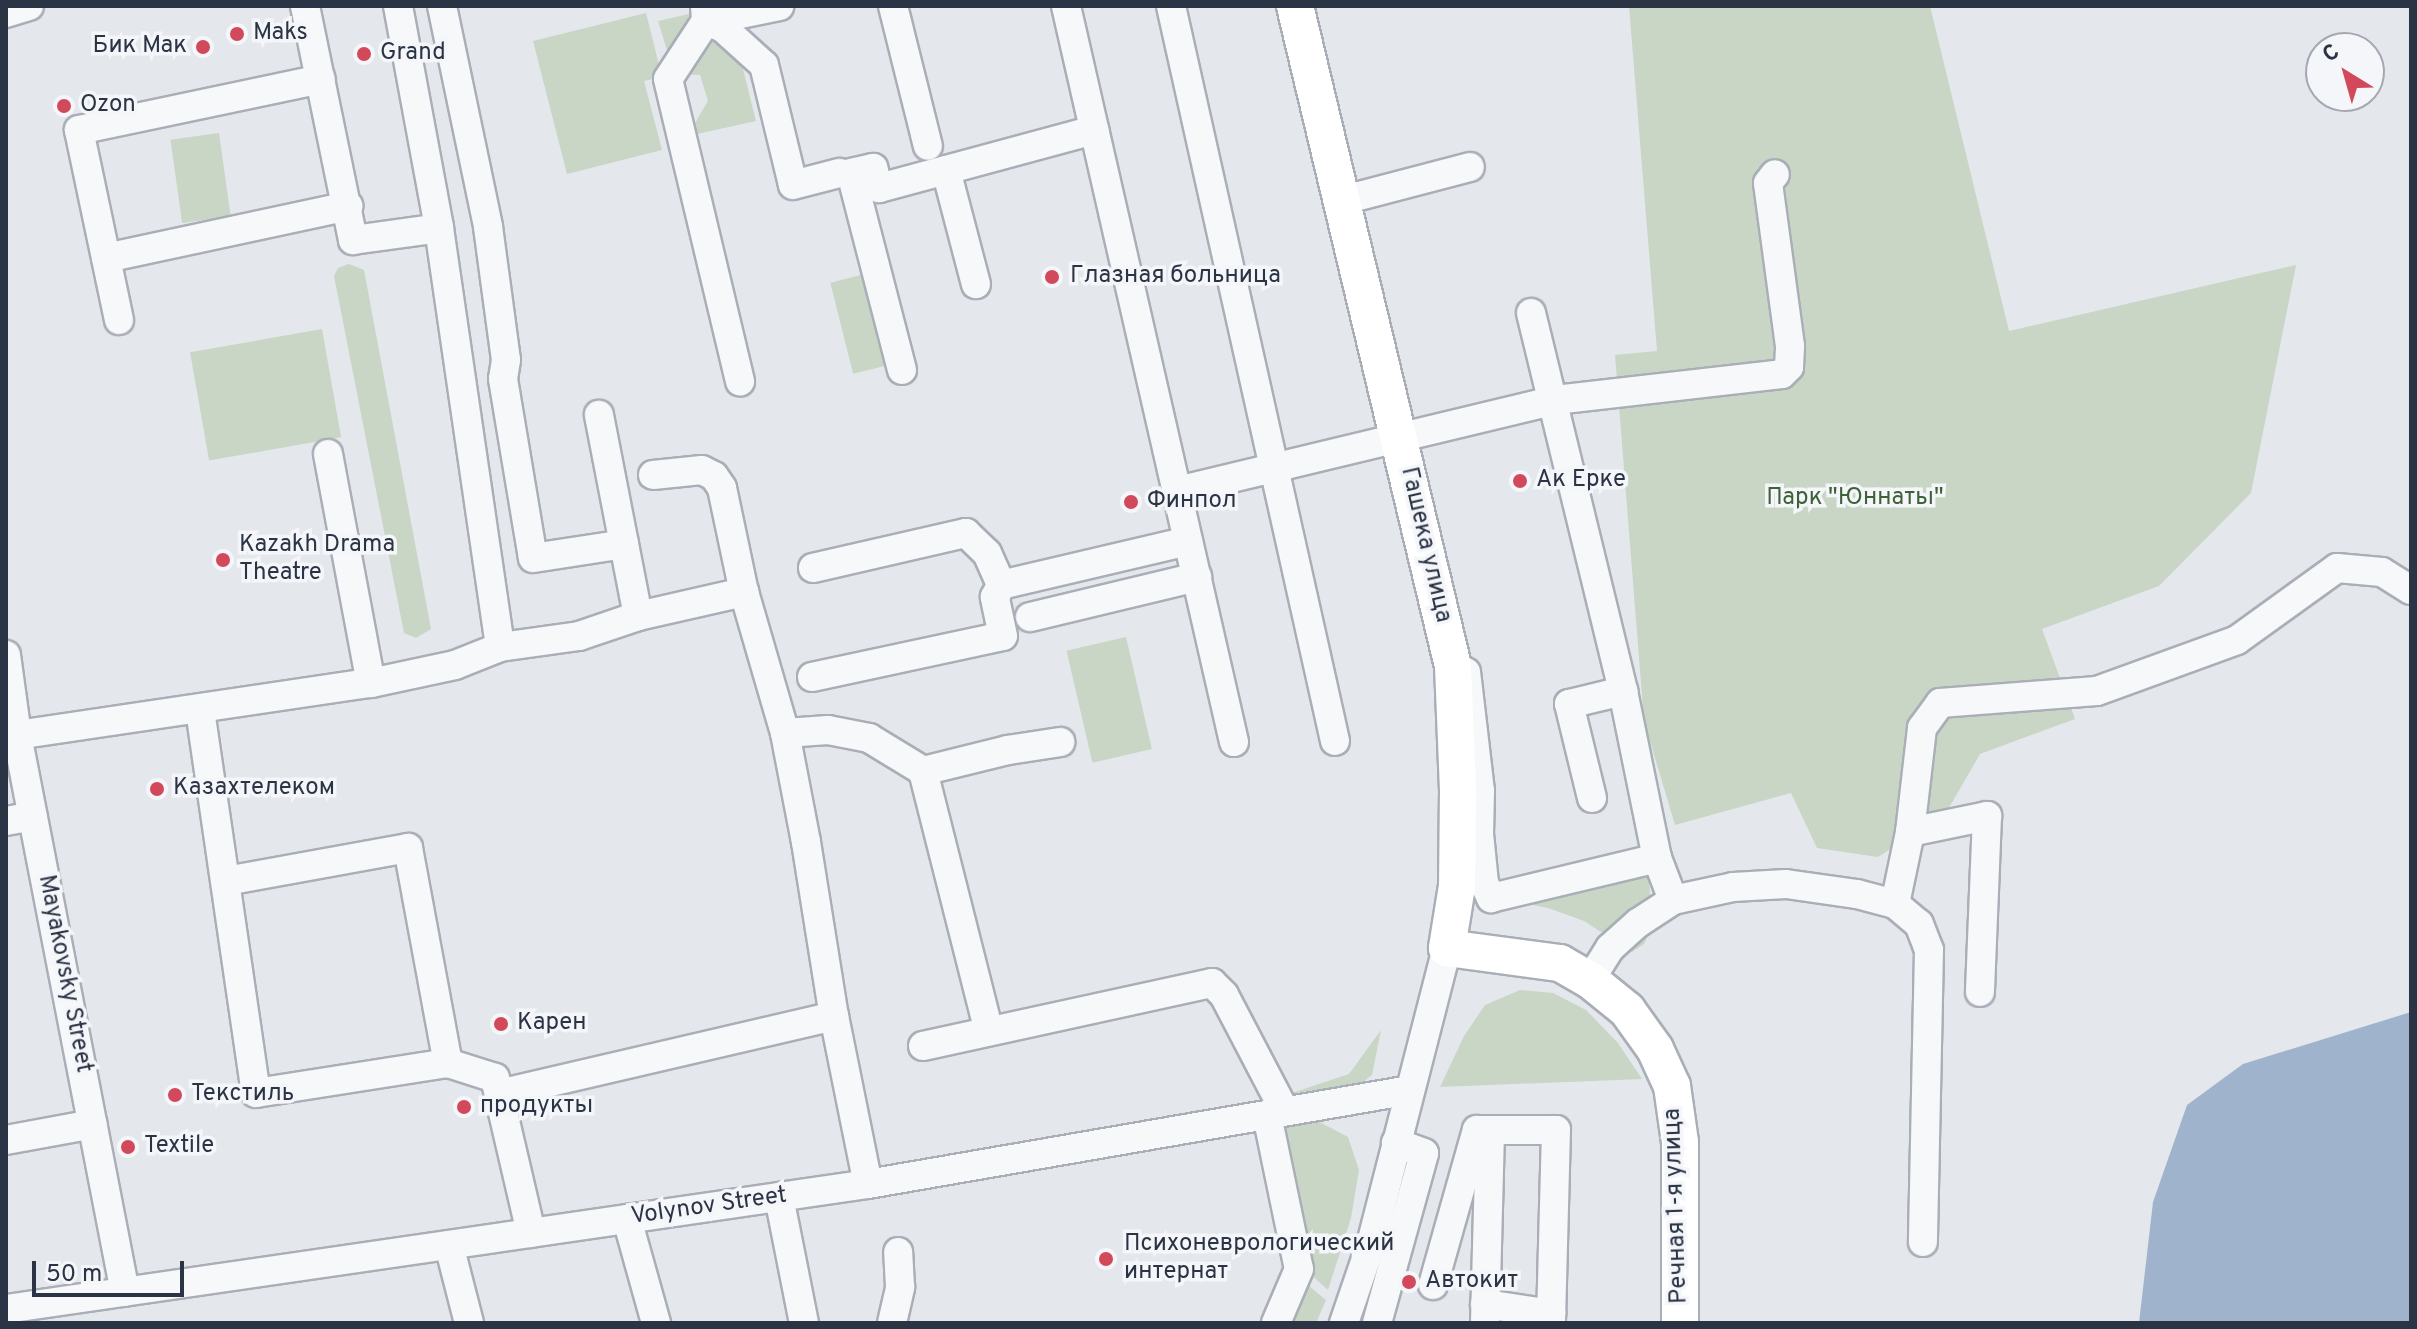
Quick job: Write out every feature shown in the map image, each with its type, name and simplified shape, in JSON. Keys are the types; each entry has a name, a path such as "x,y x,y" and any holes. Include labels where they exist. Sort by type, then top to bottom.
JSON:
{"main road":[{"name":"Гашека улица","path":"1295,6 1408,433 1453,666 1458,790 1457,886 1447,948"},
{"name":"Речная 1-я улица","path":"1447,948 1560,963 1590,980 1627,1010 1655,1049 1672,1086 1680,1142 1680,1323"}],"street":[{"path":"6,13 29,6"},
{"path":"305,6 353,240 439,228"},
{"path":"398,6 439,228 500,647"},
{"path":"442,6 488,227 506,360 503,379 533,558 624,544"},
{"path":"706,13 779,6"},
{"path":"893,6 928,146"},
{"path":"1066,6 1234,742"},
{"path":"1171,6 1335,741"},
{"path":"706,13 764,65 793,185 839,173"},
{"path":"706,13 668,79 740,382"},
{"path":"119,320 79,130 321,79"},
{"path":"902,370 851,173 873,168 879,188 1094,130"},
{"path":"1344,200 1470,167"},
{"path":"946,170 976,284"},
{"path":"1177,491 1555,400 1782,374 1789,367 1790,346 1768,183 1775,174"},
{"path":"106,258 348,206"},
{"path":"1531,313 1555,400 1623,691 1657,858 1673,900"},
{"path":"599,415 638,616"},
{"path":"1408,433 1473,708 1480,791 1479,834 1484,883 1491,898 1657,858"},
{"path":"328,454 371,683"},
{"path":"653,475 702,470 714,476 722,488 744,592 785,733 834,1016 868,1184"},
{"path":"813,568 966,533 987,553 1001,585"},
{"path":"1001,585 1188,541"},
{"path":"1895,904 1910,832 1922,728 1940,703 2097,691 2237,640 2337,568 2382,572 2411,590"},
{"path":"1030,617 1197,577"},
{"path":"812,677 1003,636 995,597 1001,585"},
{"path":"17,735 371,683 455,665 500,647 579,636 638,616 744,592"},
{"name":"Mayakovsky Street","path":"6,655 17,735 20,818 93,1124 125,1292"},
{"path":"1592,798 1569,704 1623,691"},
{"path":"200,710 256,1093 448,1063 495,1078 531,1233"},
{"path":"785,733 828,730 869,738 923,771 989,1031"},
{"path":"923,771 1008,750 1060,742"},
{"path":"1910,832 1987,816 1980,992"},
{"path":"226,881 408,848 448,1063"},
{"path":"1590,980 1610,948 1638,923 1673,900 1733,887 1786,884 1857,894 1895,904 1919,924 1929,950 1923,1242"},
{"name":"Гашека улица","path":"1344,1323 1371,1244 1447,948"},
{"path":"923,1046 1212,983 1224,995 1276,1112 1299,1269 1276,1323"},
{"path":"499,1094 834,1016"},
{"name":"Volynov Street","path":"6,1309 868,1184 1410,1090"},
{"path":"6,1140 93,1124"},
{"path":"1433,1285 1477,1130 1490,1130 1556,1130 1551,1318 1485,1313 1490,1130"},
{"path":"1377,1323 1424,1153 1396,1143"},
{"path":"779,1197 804,1323"},
{"path":"627,1219 656,1323"},
{"path":"449,1245 469,1323"},
{"path":"892,1323 900,1287 898,1252"}],"green space":[{"name":"Парк \"Юннаты\"","path":"1629,6 1930,6 2009,331 2296,265 2251,493 2159,586 2042,629 2075,719 1980,754 1946,813 1878,857 1817,848 1791,793 1675,825 1644,721 1615,355 1657,351"},
{"path":"646,13 662,77 644,81 662,150 567,174 533,41"},
{"path":"689,14 686,27 670,60 658,21"},
{"path":"716,33 741,61 756,121 697,134 695,123 708,101 700,75 684,74 686,66"},
{"path":"219,133 231,216 182,223 170,140"},
{"path":"349,264 364,270 431,629 416,638 404,633 334,276 338,268"},
{"path":"873,272 896,363 853,374 830,283"},
{"path":"322,329 341,437 209,461 190,352"},
{"path":"1126,637 1152,749 1092,763 1067,651"},
{"path":"1649,869 1651,929 1644,944 1632,952 1584,921 1548,908 1503,899"},
{"path":"1520,990 1553,993 1586,1010 1618,1043 1642,1079 1440,1087 1464,1036 1485,1005"},
{"path":"1381,1030 1372,1075 1362,1083 1289,1094 1349,1074"},
{"path":"1314,1119 1348,1137 1359,1170 1351,1218 1328,1290 1306,1270 1277,1121"},
{"path":"1303,1281 1326,1300 1316,1323 1285,1323"}],"water":[{"path":"2411,1012 2411,1323 2139,1323 2153,1202 2187,1105 2243,1064"}],"place":[{"name":"Maks","path":"237,34"},
{"name":"Бик Мак","path":"203,47"},
{"name":"Grand","path":"364,54"},
{"name":"Ozon","path":"64,106"},
{"name":"Глазная больница","path":"1052,277"},
{"name":"Ак Ерке","path":"1520,481"},
{"name":"Финпол","path":"1131,502"},
{"name":"Kazakh Drama Theatre","path":"223,560"},
{"name":"Казахтелеком","path":"157,789"},
{"name":"Карен","path":"501,1024"},
{"name":"Текстиль","path":"175,1095"},
{"name":"продукты","path":"464,1107"},
{"name":"Textile","path":"128,1147"},
{"name":"Психоневрологический интернат","path":"1106,1259"},
{"name":"Автокит","path":"1409,1282"}]}
